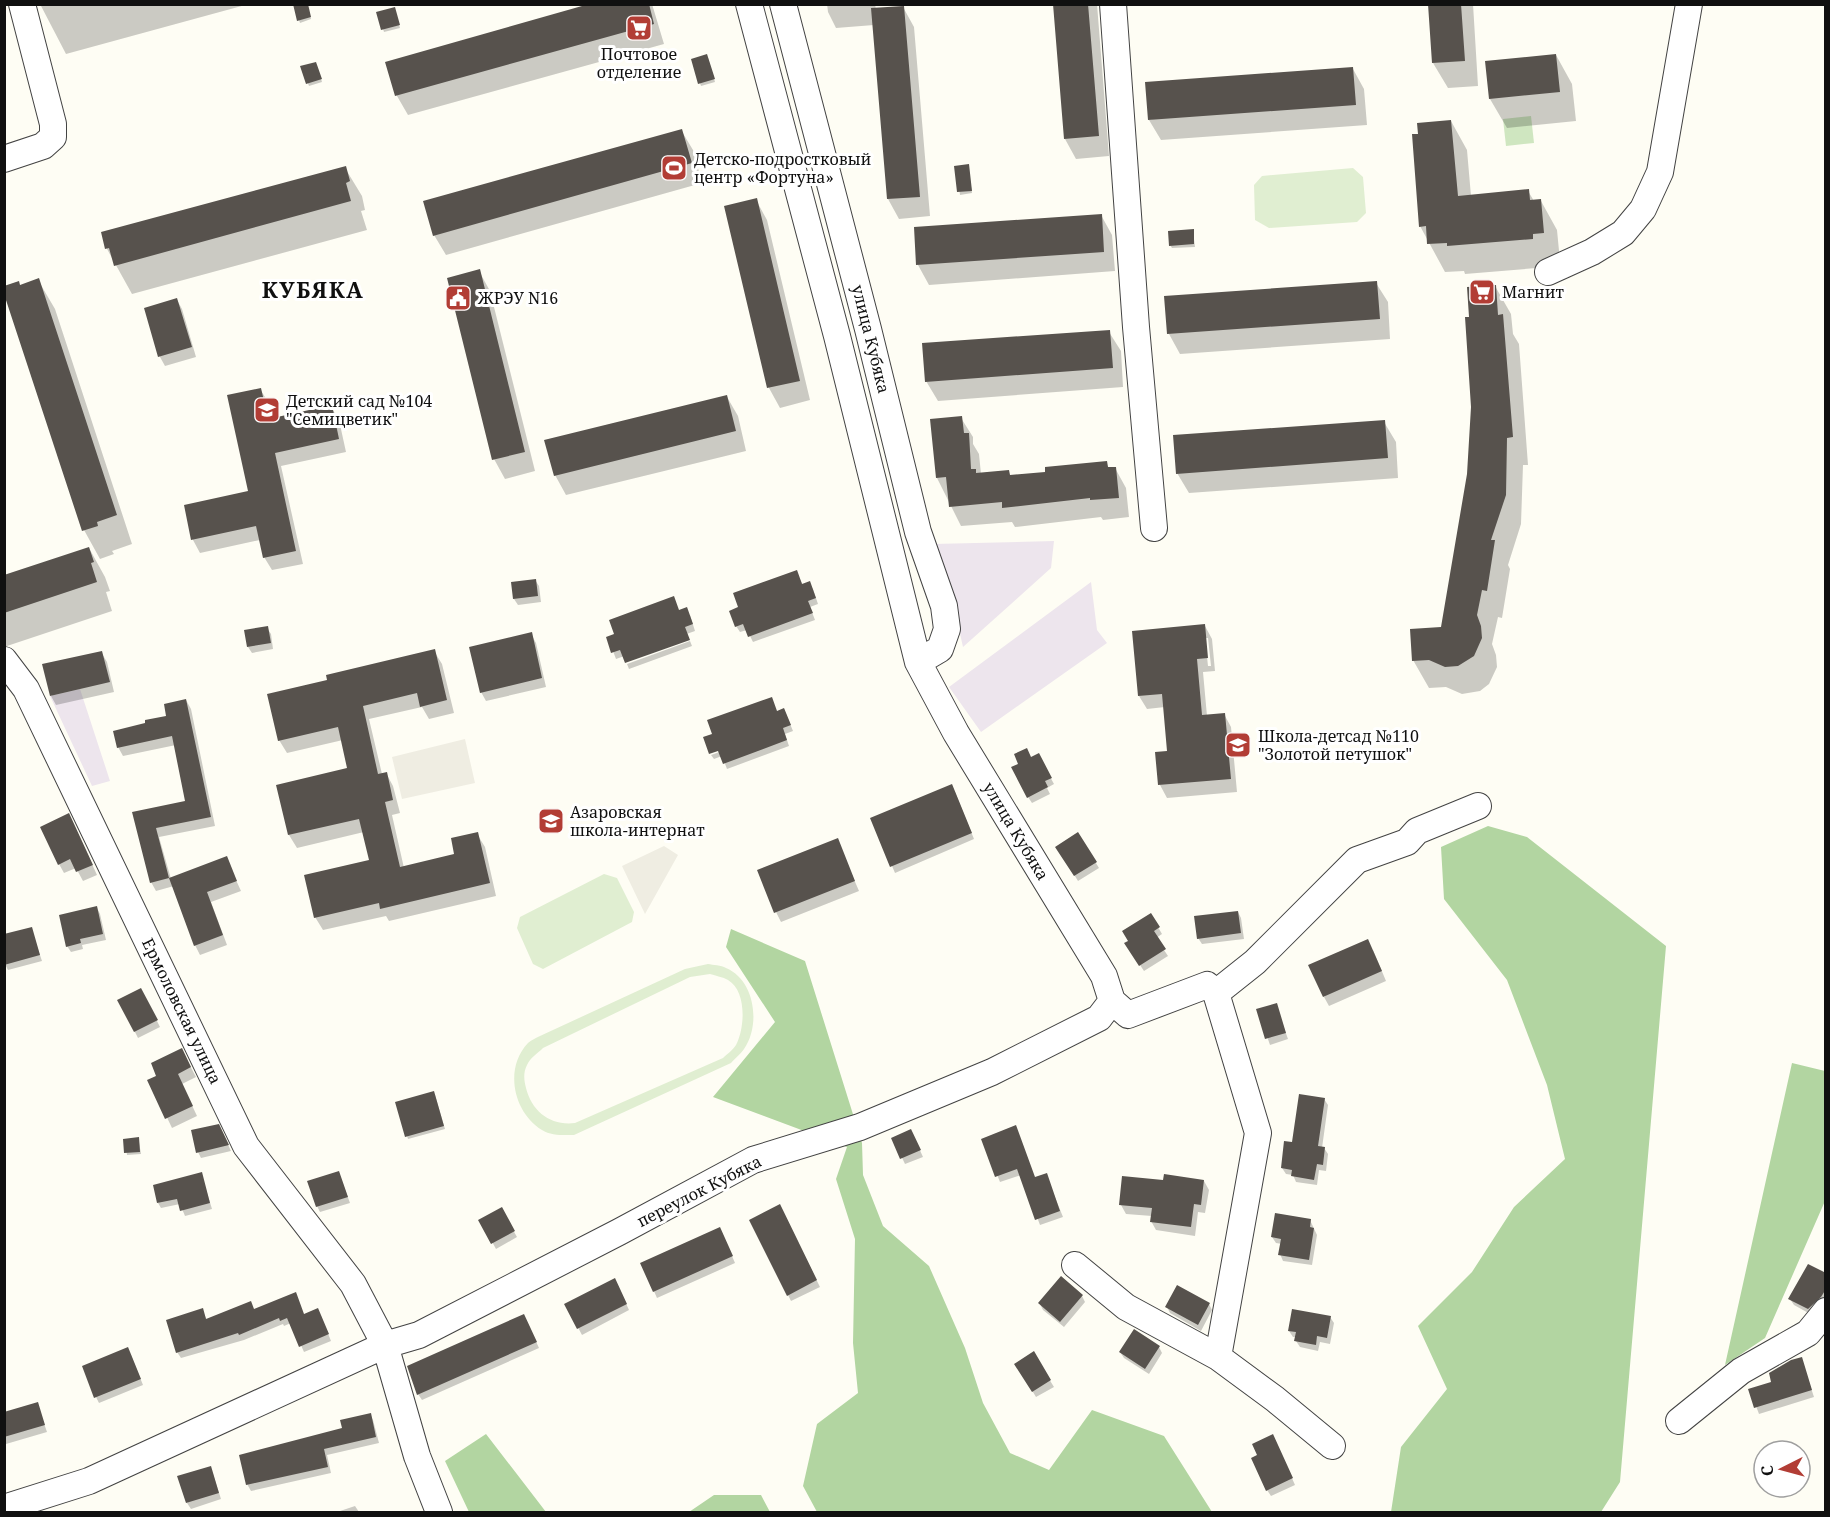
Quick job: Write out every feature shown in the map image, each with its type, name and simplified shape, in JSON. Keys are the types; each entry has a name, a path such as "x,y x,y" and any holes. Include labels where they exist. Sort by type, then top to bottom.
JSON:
{"street":[{"path":"4,159 43,146 53,137 53,124 22,4"},
{"name":"улица Кубяка","path":"749,4 837,336 918,662 956,733 1104,976 1112,1001"},
{"name":"улица Кубяка","path":"783,4 868,329 918,532 944,606 947,629 940,649 918,662"},
{"path":"1113,4 1136,327 1154,528"},
{"path":"1548,272 1592,252 1623,233 1643,208 1660,172 1689,4"},
{"name":"Ермоловская улица","path":"4,660 26,689 246,1146 353,1284 385,1345 417,1456 439,1512"},
{"path":"1216,993 1255,962 1357,860 1407,842 1417,831 1478,806"},
{"path":"1112,1001 1128,1015 1207,986 1216,993 1258,1133 1218,1357"},
{"name":"переулок Кубяка","path":"385,1345 419,1335 753,1160 860,1127 992,1072 1099,1018 1112,1001"},
{"path":"1075,1265 1126,1307 1218,1357 1332,1446"},
{"path":"1679,1421 1741,1371 1808,1333 1826,1311"},
{"path":"4,1508 89,1481 385,1345"}],"shaded area":[{"path":"1054,541 1051,568 963,647 951,594 933,544"},
{"path":"1091,582 1097,630 1107,643 981,732 949,687"},
{"path":"80,689 110,781 92,786 50,696"},
{"path":"465,739 475,783 402,799 392,757"},
{"path":"664,846 678,855 645,914 622,866"}],"green space":[{"path":"1531,116 1534,143 1506,146 1503,119"},
{"path":"1353,168 1363,177 1366,213 1357,222 1269,228 1255,220 1254,185 1262,176"},
{"path":"1488,826 1527,837 1666,946 1620,1482 1601,1512 1391,1512 1401,1447 1447,1389 1418,1326 1472,1272 1514,1207 1565,1159 1547,1085 1507,980 1444,899 1441,847"},
{"path":"604,874 617,878 634,912 632,922 543,969 533,964 517,928 520,917"},
{"path":"731,929 805,961 862,1143 863,1175 883,1226 929,1266 965,1348 983,1403 1010,1453 1049,1470 1092,1410 1164,1436 1212,1512 817,1512 803,1486 817,1424 858,1393 853,1343 855,1239 836,1179 847,1147 713,1097 775,1022 726,947"},
{"path":"708,964 724,967 736,974 749,993 752,1004 752,1028 744,1049 731,1063 574,1135 549,1133 532,1122 518,1101 514,1077 516,1065 528,1043 685,969","holes":["710,974 726,979 734,985 741,1001 742,1020 739,1038 735,1047 723,1058 575,1123 551,1120 533,1104 526,1088 525,1071 530,1060 543,1048 690,977"]},
{"path":"1792,1063 1825,1071 1825,1201 1765,1338 1725,1365"},
{"path":"486,1434 546,1512 469,1512 445,1461"},
{"path":"714,1495 761,1495 770,1512 689,1512"}],"building":[{"path":"293,4 308,4 311,17 297,21"},
{"path":"589,4 649,4 654,24 395,96 385,62"},
{"path":"1053,4 1088,4 1099,136 1064,139"},
{"path":"1428,4 1461,4 1465,61 1432,63"},
{"path":"904,6 920,197 887,199 871,8"},
{"path":"395,7 400,25 381,30 376,12"},
{"path":"707,54 715,79 698,84 691,59"},
{"path":"1556,54 1560,92 1489,99 1485,61"},
{"path":"316,62 322,79 306,84 300,66"},
{"path":"1353,67 1356,105 1148,120 1145,82"},
{"path":"1451,120 1458,196 1529,189 1530,200 1541,199 1544,233 1533,234 1533,239 1447,246 1447,243 1427,244 1426,226 1419,227 1412,134 1418,134 1417,123"},
{"path":"682,129 692,163 433,236 423,201"},
{"path":"969,164 972,191 957,192 954,166"},
{"path":"346,166 350,181 346,183 351,201 114,266 109,248 105,249 101,232"},
{"path":"757,198 800,381 767,388 724,206"},
{"path":"1102,214 1104,252 916,265 914,227"},
{"path":"1194,229 1194,244 1169,246 1168,231"},
{"path":"480,269 525,452 492,460 447,278"},
{"path":"39,278 117,515 97,522 98,526 82,531 4,294 4,286 19,281 20,285"},
{"path":"1377,281 1380,319 1167,334 1164,296"},
{"path":"1496,285 1498,315 1503,314 1513,437 1507,438 1506,495 1491,540 1495,540 1487,591 1482,590 1477,615 1482,638 1474,656 1458,666 1445,667 1429,660 1412,661 1410,629 1441,627 1467,474 1471,407 1465,317 1469,317 1467,287"},
{"path":"177,298 192,347 158,357 144,308"},
{"path":"1110,330 1113,368 925,382 922,343"},
{"path":"261,388 268,419 332,405 339,439 275,453 296,551 263,558 256,526 191,540 184,505 248,491 227,395"},
{"path":"727,395 736,431 554,476 544,440"},
{"path":"962,416 964,433 969,433 971,469 976,469 976,473 1009,470 1010,475 1045,472 1045,467 1107,461 1108,467 1116,467 1119,498 1090,500 1090,498 1002,508 1002,502 949,507 946,477 936,478 930,419"},
{"path":"1385,420 1388,458 1176,474 1173,435"},
{"path":"89,547 97,582 4,613 4,575"},
{"path":"797,570 802,584 810,581 816,598 808,601 813,613 748,637 743,624 735,627 729,611 738,607 733,593"},
{"path":"536,579 538,596 513,599 511,582"},
{"path":"674,596 679,610 687,607 693,624 685,627 690,640 625,663 620,650 611,653 606,637 614,634 609,620"},
{"path":"1205,624 1208,658 1197,659 1202,715 1225,713 1231,779 1158,785 1155,752 1167,751 1162,694 1138,696 1132,631"},
{"path":"268,626 271,643 247,647 244,630"},
{"path":"532,632 542,678 480,693 469,647"},
{"path":"435,649 447,700 420,707 417,693 363,706 378,774 387,772 393,800 385,802 400,867 454,854 451,838 478,832 490,883 380,909 379,903 314,918 304,875 369,860 359,819 288,835 276,785 347,768 338,727 278,741 267,694 327,680 326,675"},
{"path":"102,651 110,682 50,696 42,664"},
{"path":"772,697 777,711 784,708 791,725 783,728 787,740 723,764 718,751 709,754 703,737 712,734 707,720"},
{"path":"186,699 211,817 156,828 169,878 150,883 132,812 185,801 172,736 117,748 113,731 145,723 145,720 166,716 164,704"},
{"path":"1027,748 1031,757 1039,753 1052,778 1045,781 1048,787 1027,798 1011,767 1018,764 1014,754"},
{"path":"952,784 972,833 890,867 870,818"},
{"path":"69,813 93,865 76,872 70,859 58,865 40,827"},
{"path":"1078,832 1097,862 1074,876 1055,847"},
{"path":"838,838 855,881 774,913 757,870"},
{"path":"227,856 237,881 207,892 223,935 194,946 169,878"},
{"path":"97,906 103,934 80,939 81,943 66,947 59,915"},
{"path":"1238,911 1241,933 1197,939 1194,916"},
{"path":"1151,913 1160,927 1154,931 1166,949 1139,966 1124,943 1128,941 1122,931"},
{"path":"32,927 40,955 4,965 4,934"},
{"path":"1368,939 1382,971 1323,997 1308,965"},
{"path":"141,988 158,1020 134,1032 117,1000"},
{"path":"1277,1003 1286,1033 1265,1039 1256,1009"},
{"path":"182,1048 191,1067 178,1074 193,1106 165,1119 147,1080 156,1076 151,1063"},
{"path":"434,1091 444,1126 405,1137 395,1102"},
{"path":"1299,1094 1325,1098 1318,1146 1325,1147 1323,1165 1317,1164 1314,1180 1291,1176 1292,1170 1281,1168 1284,1141 1292,1142"},
{"path":"219,1124 229,1145 196,1153 191,1130"},
{"path":"1016,1125 1035,1177 1047,1173 1060,1211 1035,1220 1017,1169 995,1177 981,1139"},
{"path":"911,1129 921,1150 900,1159 891,1138"},
{"path":"139,1137 140,1152 124,1153 123,1139"},
{"path":"339,1171 348,1197 316,1207 307,1181"},
{"path":"202,1172 210,1203 180,1211 177,1199 157,1203 153,1185"},
{"path":"1164,1174 1204,1180 1201,1205 1194,1204 1191,1227 1150,1222 1152,1208 1119,1205 1122,1176 1163,1180"},
{"path":"780,1204 817,1280 787,1296 749,1220"},
{"path":"502,1207 515,1231 491,1244 478,1220"},
{"path":"1275,1213 1311,1219 1310,1227 1314,1228 1309,1260 1278,1255 1281,1239 1271,1237"},
{"path":"720,1227 733,1256 653,1292 640,1263"},
{"path":"1808,1264 1826,1273 1826,1289 1808,1309 1788,1299"},
{"path":"1061,1276 1083,1295 1060,1322 1038,1303"},
{"path":"615,1278 627,1304 577,1329 564,1304"},
{"path":"1177,1285 1210,1303 1198,1325 1165,1307"},
{"path":"296,1292 304,1314 318,1308 329,1334 299,1347 287,1318 280,1321 279,1318 239,1335 238,1333 176,1353 166,1320 203,1308 206,1319 251,1301 254,1309"},
{"path":"1292,1309 1331,1316 1327,1338 1317,1336 1316,1345 1294,1341 1296,1332 1288,1331"},
{"path":"524,1314 537,1342 417,1395 407,1366"},
{"path":"1134,1329 1160,1346 1145,1369 1119,1352"},
{"path":"128,1347 141,1379 94,1398 82,1366"},
{"path":"1034,1351 1051,1380 1032,1392 1014,1364"},
{"path":"1802,1357 1812,1390 1754,1408 1748,1389 1771,1382 1769,1373 1791,1360"},
{"path":"38,1402 45,1425 4,1437 4,1412"},
{"path":"371,1413 376,1437 324,1449 328,1467 246,1485 239,1455 342,1428 340,1420"},
{"path":"1273,1434 1293,1478 1266,1491 1251,1458 1257,1455 1252,1444"},
{"path":"211,1466 219,1493 186,1503 177,1476"}],"place":[{"name":"Почтовое отделение","path":"639,28"},
{"name":"Детско-подростковый центр «Фортуна»","path":"674,168"},
{"name":"Магнит","path":"1482,292"},
{"name":"ЖРЭУ N16","path":"458,298"},
{"name":"Детский сад №104 \"Семицветик\"","path":"267,410"},
{"name":"Школа-детсад №110 \"Золотой петушок\"","path":"1238,745"},
{"name":"Азаровская школа-интернат","path":"551,821"}],"district":[{"name":"КУБЯКА","path":"313,290"}]}
